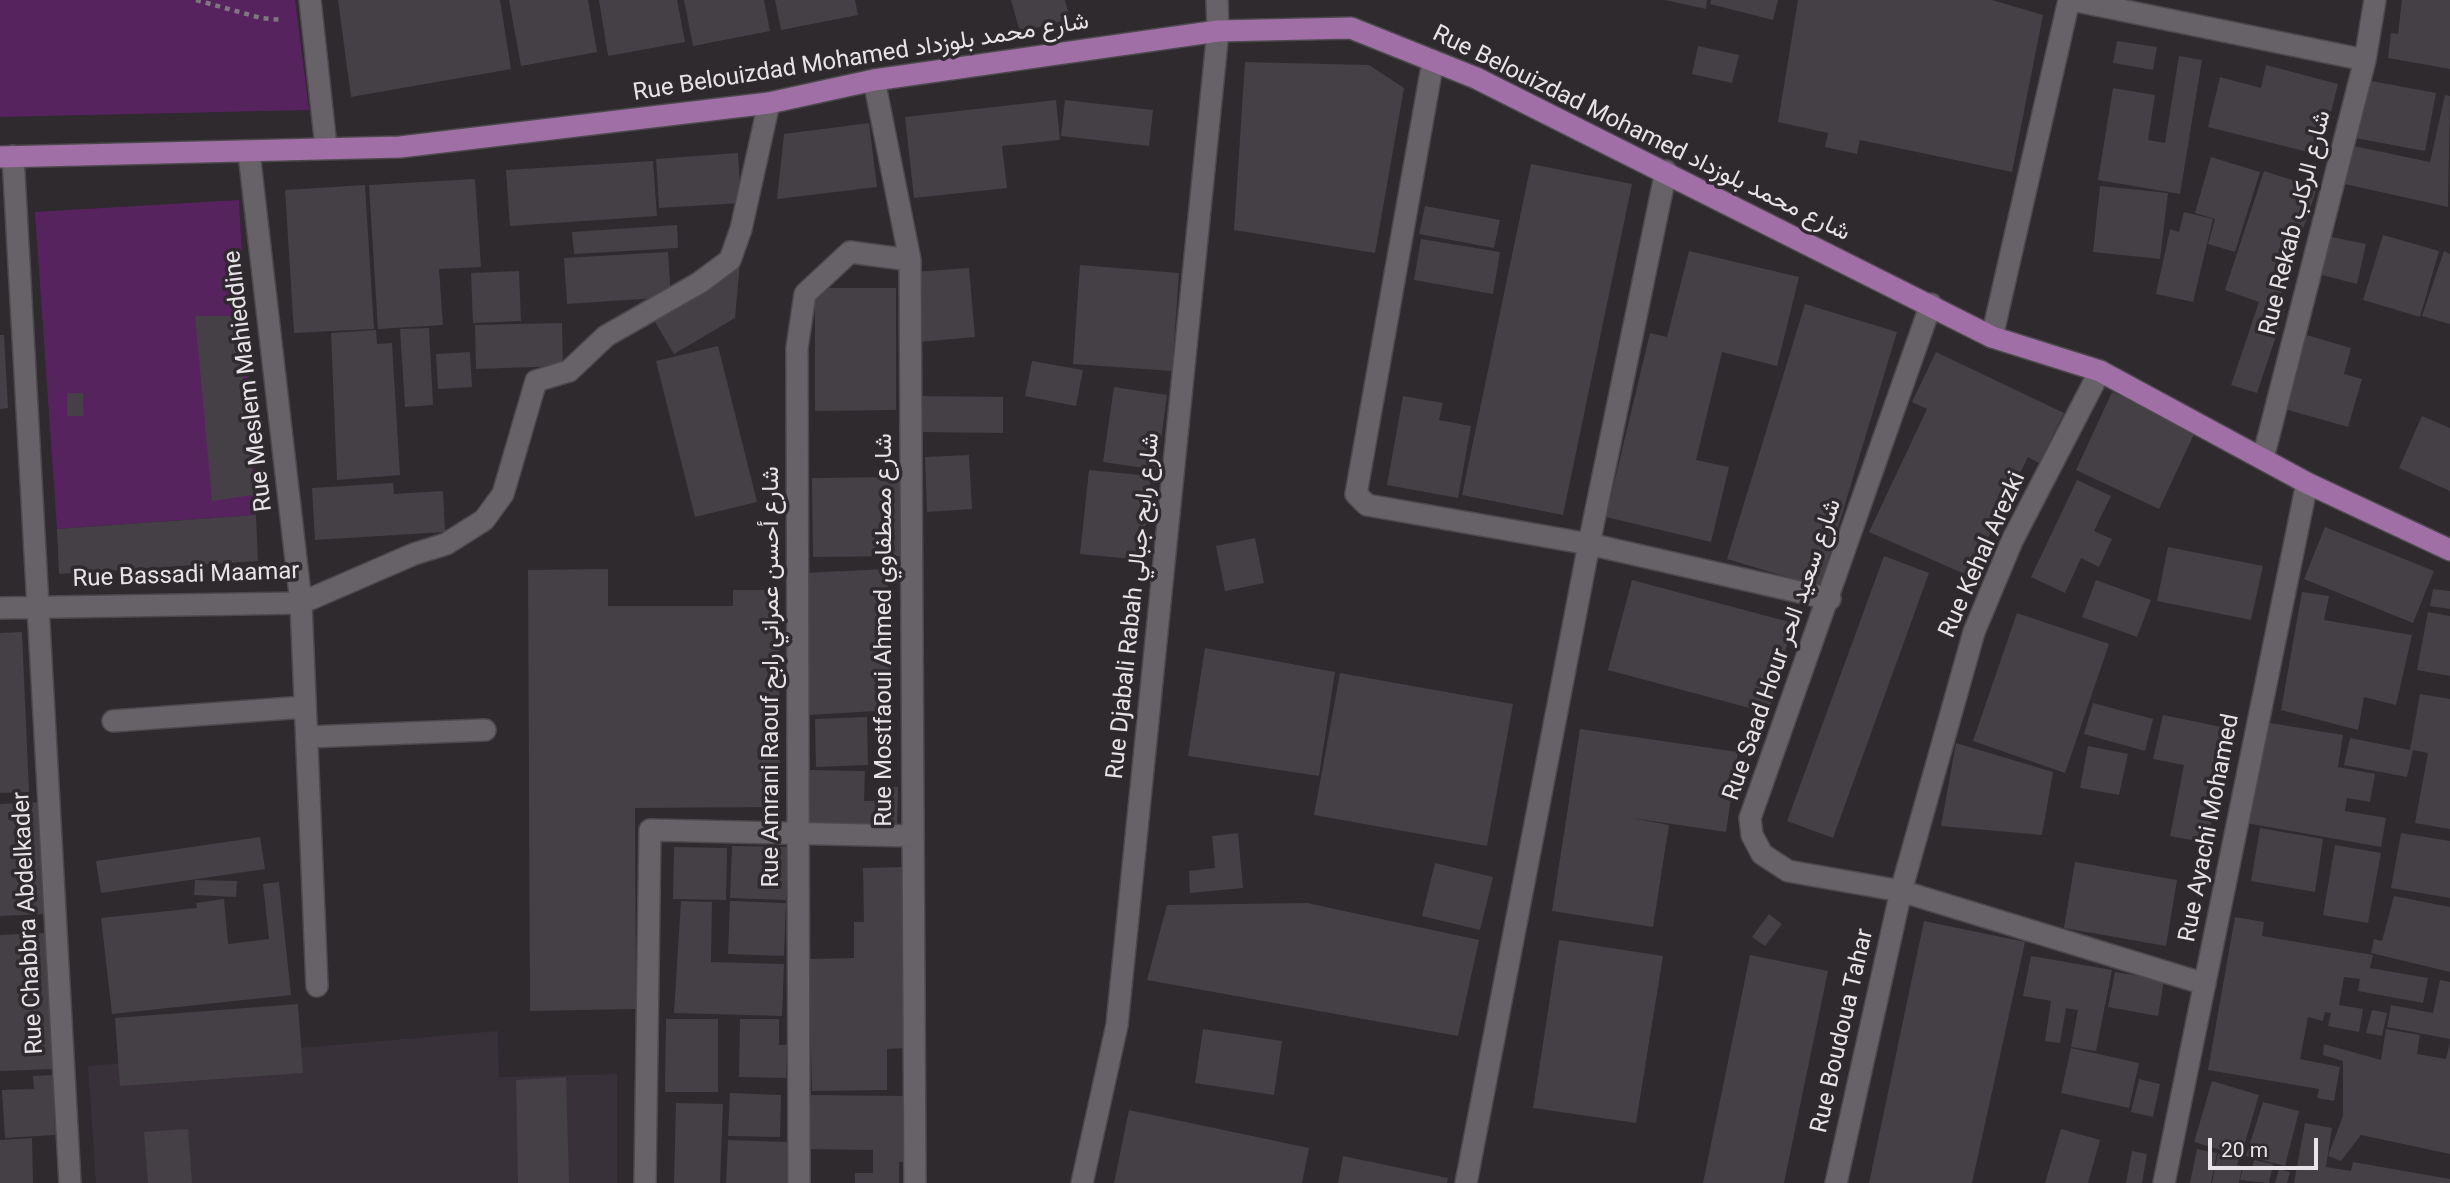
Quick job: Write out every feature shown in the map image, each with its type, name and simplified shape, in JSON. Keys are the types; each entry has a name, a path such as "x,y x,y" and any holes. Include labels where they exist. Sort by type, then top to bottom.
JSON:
{"main road":[{"name":"Rue Belouizdad Mohamed شارع محمد بلوزداد","path":"6,156 249,153 326,147 400,146 769,103 874,80 1217,31 1351,28 1476,78 1931,303 1992,337 2100,371 2307,483 2450,550"}],"street":[{"path":"310,0 326,147"},
{"name":"Rue Djabali Rabah شارع رابح جبالي","path":"1083,1183 1117,1025 1217,31 1217,0"},
{"path":"1992,337 2070,0 2365,60"},
{"name":"Rue Rekab شارع الركاب","path":"2263,458 2365,60 2375,0"},
{"path":"1433,61 1356,494 1367,505 1589,544 1830,599"},
{"name":"Rue Mostfaoui Ahmed شارع مصطفاوي","path":"874,80 909,260 915,1183"},
{"name":"Rue Bassadi Maamar","path":"0,608 301,603 414,554 446,544 484,520 503,494 536,381 569,371 606,336 699,283 730,260 741,229 769,103"},
{"name":"Rue Meslem Mahieddine","path":"249,153 301,603 317,986"},
{"name":"Rue Chabbra Abdelkader","path":"6,156 37,606 71,1183"},
{"path":"1466,1183 1589,544 1666,171"},
{"name":"Rue Amrani Raouf شارع أحسن عمراني رابح","path":"799,1183 797,348 805,294 850,252 909,260"},
{"name":"Rue Saad Hour شارع سعيد الحر","path":"1931,303 1830,599 1750,818 1752,835 1762,854 1788,871 1901,891 2205,984"},
{"name":"Rue Kehal Arezki","path":"1901,891 1974,632 2012,541 2100,371"},
{"name":"Rue Ayachi Mohamed","path":"2164,1183 2307,483"},
{"path":"113,720 305,707"},
{"path":"307,737 485,730"},
{"path":"645,1183 650,830 913,836"},
{"name":"Rue Boudoua Tahar","path":"1836,1183 1901,891"}],"path":[{"path":"195,0 261,18 313,22"}],"shaded area":[{"path":"0,0 295,0 309,110 0,117"},
{"path":"239,200 256,515 57,529 35,212"},
{"path":"498,1031 499,1077 617,1074 617,1183 96,1183 88,1066"}],"building":[{"path":"338,0 500,0 511,69 351,97"},
{"path":"509,0 588,0 597,52 521,66"},
{"path":"599,0 677,0 685,42 608,56"},
{"path":"684,0 764,0 770,31 693,46"},
{"path":"775,0 855,0 858,15 781,30"},
{"path":"1011,0 1065,0 1070,19 1020,32"},
{"path":"1665,0 1707,0 1706,9"},
{"path":"1711,0 1778,0 1773,20 1710,4"},
{"path":"1798,0 1992,0 2043,15 2012,172 1860,140 1857,154 1825,147 1828,133 1778,122"},
{"path":"2402,0 2450,0 2450,69 2388,58 2391,33 2398,34"},
{"path":"2117,41 2157,47 2153,70 2113,63"},
{"path":"1698,46 1739,55 1732,83 1692,74"},
{"path":"2179,56 2202,60 2180,194 2098,180 2113,88 2155,95 2148,140 2165,143"},
{"path":"1245,62 1369,65 1404,88 1375,253 1234,230"},
{"path":"2266,65 2338,84 2320,155 2208,127 2220,77 2261,88"},
{"path":"2366,80 2436,93 2425,151 2355,138"},
{"path":"2445,95 2450,96 2448,207 2340,183 2349,145 2430,162"},
{"path":"1056,100 1060,140 1002,146 1007,188 914,198 905,117"},
{"path":"1065,100 1153,110 1149,146 1061,136"},
{"path":"869,123 877,187 777,199 784,134"},
{"path":"738,153 741,203 659,208 656,159"},
{"path":"2211,157 2260,172 2235,252 2208,244 2215,219 2195,213"},
{"path":"653,161 657,216 510,226 506,170"},
{"path":"1531,164 1632,184 1563,515 1462,495"},
{"path":"2264,171 2317,188 2277,306 2285,309 2257,393 2231,385 2259,302 2225,290"},
{"path":"475,179 481,267 439,269 443,325 378,329 369,185"},
{"path":"365,185 374,329 294,333 285,190"},
{"path":"2100,186 2168,193 2160,259 2093,252"},
{"path":"1425,206 1500,220 1494,248 1419,234"},
{"path":"2184,212 2213,219 2193,302 2156,294 2170,229 2179,232"},
{"path":"677,225 678,248 574,254 572,232"},
{"path":"2383,235 2439,251 2420,317 2363,300"},
{"path":"2327,236 2366,244 2357,284 2318,274"},
{"path":"1421,239 1500,252 1493,294 1414,280"},
{"path":"1689,251 1799,277 1777,366 1722,352 1696,460 1729,467 1711,542 1606,517 1650,333 1667,337"},
{"path":"2444,251 2450,254 2450,324 2422,316"},
{"path":"668,252 671,297 567,304 564,258"},
{"path":"740,263 735,318 674,354 651,315"},
{"path":"1080,265 1179,273 1172,371 1073,364"},
{"path":"969,268 975,337 920,342 914,272"},
{"path":"519,271 521,321 473,323 471,273"},
{"path":"815,288 896,288 896,410 815,411"},
{"path":"1805,304 1897,332 1820,587 1727,559"},
{"path":"195,316 238,316 254,495 212,501"},
{"path":"562,323 563,366 476,369 475,325"},
{"path":"429,328 433,405 405,407 400,329"},
{"path":"376,330 377,344 392,343 400,475 337,480 331,333"},
{"path":"2303,334 2351,348 2344,374 2362,379 2348,427 2281,408"},
{"path":"0,335 4,335 8,408 0,409"},
{"path":"718,346 757,502 695,517 656,361"},
{"path":"470,352 472,387 438,389 436,354"},
{"path":"1936,352 2064,413 2039,463 2028,457 1969,576 1869,532 1927,409 1912,402"},
{"path":"1032,361 1083,370 1076,406 1025,396"},
{"path":"1114,387 1167,395 1157,470 1103,462"},
{"path":"2112,392 2196,430 2159,509 2076,470"},
{"path":"67,393 83,393 84,416 67,416"},
{"path":"919,396 1003,397 1003,433 919,432"},
{"path":"1403,396 1443,403 1439,420 1471,426 1458,498 1387,485"},
{"path":"2422,416 2450,428 2450,491 2399,468"},
{"path":"969,455 972,509 927,512 925,457"},
{"path":"1089,470 1151,476 1142,560 1080,554"},
{"path":"900,477 901,556 813,557 812,478"},
{"path":"2077,480 2111,496 2094,531 2112,539 2099,567 2081,558 2065,593 2031,577"},
{"path":"393,483 394,494 443,491 445,532 315,540 312,488"},
{"path":"256,515 258,561 59,574 57,529"},
{"path":"2325,527 2434,571 2413,623 2304,579"},
{"path":"1255,538 1264,583 1225,591 1216,546"},
{"path":"2168,547 2263,566 2251,620 2157,601"},
{"path":"1884,556 1929,573 1833,838 1787,821"},
{"path":"608,569 608,606 733,606 733,590 779,590 780,807 635,808 636,1009 530,1011 528,570"},
{"path":"887,569 893,710 809,715 803,573"},
{"path":"1632,580 1793,623 1768,713 1608,670"},
{"path":"2096,580 2151,600 2137,637 2082,617"},
{"path":"2433,589 2450,591 2450,609 2430,606"},
{"path":"2302,592 2329,596 2324,620 2412,635 2396,705 2364,697 2358,730 2281,710"},
{"path":"2428,612 2450,616 2450,676 2417,670"},
{"path":"2017,613 2109,644 2065,773 1973,741"},
{"path":"22,632 29,792 0,793 0,633"},
{"path":"1205,648 1335,672 1319,776 1188,756"},
{"path":"1340,673 1513,704 1487,846 1314,815"},
{"path":"2420,694 2450,699 2450,829 2415,823 2428,753 2413,750 2407,777 2344,765 2350,738 2410,750"},
{"path":"2093,703 2153,719 2145,751 2084,734"},
{"path":"2163,715 2231,729 2207,843 2170,836 2184,765 2153,759"},
{"path":"867,717 868,765 816,767 815,719"},
{"path":"2264,722 2343,735 2338,767 2375,774 2370,802 2347,798 2345,811 2386,818 2381,847 2246,823"},
{"path":"1580,729 1738,752 1726,832 1632,818 1669,825 1653,927 1552,911"},
{"path":"1956,743 2053,772 2042,835 1941,826"},
{"path":"2088,746 2128,754 2119,795 2080,788"},
{"path":"809,770 865,771 864,801 877,801 878,786 898,787 897,831 807,828"},
{"path":"44,802 49,914 0,916 0,804"},
{"path":"2260,828 2323,839 2315,892 2251,881"},
{"path":"1238,833 1243,888 1190,893 1189,871 1215,868 1212,836"},
{"path":"2401,833 2450,841 2450,898 2391,888"},
{"path":"260,837 265,869 101,893 96,861"},
{"path":"2335,845 2381,853 2368,923 2323,915"},
{"path":"732,846 788,847 786,900 730,898"},
{"path":"674,847 727,848 726,900 673,899"},
{"path":"2075,862 2177,880 2166,946 2064,928"},
{"path":"1435,863 1493,877 1480,930 1422,916"},
{"path":"905,867 908,1048 887,1049 887,1090 812,1091 809,959 854,958 854,922 864,922 863,868"},
{"path":"195,880 237,881 236,897 194,895"},
{"path":"279,882 291,995 112,1014 101,918 197,908 196,903 224,899 228,944 269,939 263,884"},
{"path":"2394,896 2450,907 2450,972 2371,953 2374,939 2382,941"},
{"path":"681,901 712,902 711,962 784,964 782,1016 674,1013"},
{"path":"730,901 786,903 784,956 728,954"},
{"path":"1307,903 1479,940 1458,1036 1147,980 1167,905"},
{"path":"1769,914 1782,924 1765,946 1752,937"},
{"path":"2235,917 2264,922 2262,936 2373,955 2370,968 2428,978 2423,1003 2358,991 2360,979 2344,977 2339,1005 2363,1009 2359,1032 2328,1026 2331,1013 2325,1012 2323,1021 2308,1017 2300,1059 2340,1067 2334,1101 2317,1098 2319,1089 2208,1070"},
{"path":"1924,921 2025,942 1972,1183 1869,1183"},
{"path":"45,933 54,1069 0,1071 0,935"},
{"path":"1559,940 1663,956 1636,1123 1533,1108"},
{"path":"1750,955 1828,971 1784,1183 1703,1183"},
{"path":"2031,956 2112,970 2096,1051 2071,1047 2078,1010 2066,1008 2060,1043 2045,1041 2051,1001 2023,996"},
{"path":"2115,972 2164,980 2158,1016 2108,1007"},
{"path":"2440,980 2450,982 2450,1039 2387,1027 2391,1005 2433,1013"},
{"path":"298,1004 303,1073 120,1086 115,1018"},
{"path":"2372,1010 2387,1013 2382,1036 2366,1033"},
{"path":"666,1019 718,1019 718,1092 665,1092"},
{"path":"740,1019 779,1019 779,1045 787,1045 786,1078 739,1077"},
{"path":"1203,1029 1282,1041 1274,1095 1195,1083"},
{"path":"2386,1029 2420,1035 2417,1054 2446,1059 2450,1042 2450,1154 2361,1135 2341,1161 2328,1156 2343,1116 2343,1061 2323,1055 2324,1044 2381,1060"},
{"path":"2071,1048 2139,1063 2129,1108 2061,1093"},
{"path":"53,1075 55,1135 5,1138 2,1090 34,1089 33,1076"},
{"path":"566,1077 569,1183 518,1183 516,1080"},
{"path":"2139,1079 2160,1084 2153,1117 2131,1112"},
{"path":"2212,1081 2259,1095 2241,1156 2194,1142"},
{"path":"730,1093 781,1095 780,1137 728,1136"},
{"path":"802,1095 910,1096 909,1162 899,1162 899,1183 855,1183 855,1173 873,1173 873,1150 801,1149"},
{"path":"2263,1102 2299,1111 2285,1166 2246,1156"},
{"path":"676,1103 723,1104 720,1183 674,1183"},
{"path":"1129,1110 1309,1148 1302,1183 1114,1183"},
{"path":"2305,1123 2332,1128 2326,1167 2351,1171 2353,1162 2450,1179 2450,1183 2294,1183"},
{"path":"188,1129 192,1183 148,1183 144,1132"},
{"path":"2061,1129 2100,1140 2088,1183 2045,1183"},
{"path":"32,1138 33,1183 0,1183 0,1140"},
{"path":"728,1140 789,1142 788,1183 726,1183"},
{"path":"2197,1149 2217,1153 2211,1183 2190,1183"},
{"path":"2132,1151 2147,1154 2142,1183 2126,1183"},
{"path":"2218,1154 2239,1157 2237,1165 2242,1166 2239,1183 2212,1183"},
{"path":"1343,1156 1448,1178 1447,1183 1338,1183"},
{"path":"2254,1160 2273,1164 2269,1183 2240,1180 2243,1167 2252,1169"},
{"path":"2279,1169 2290,1172 2287,1183 2275,1183"}]}
